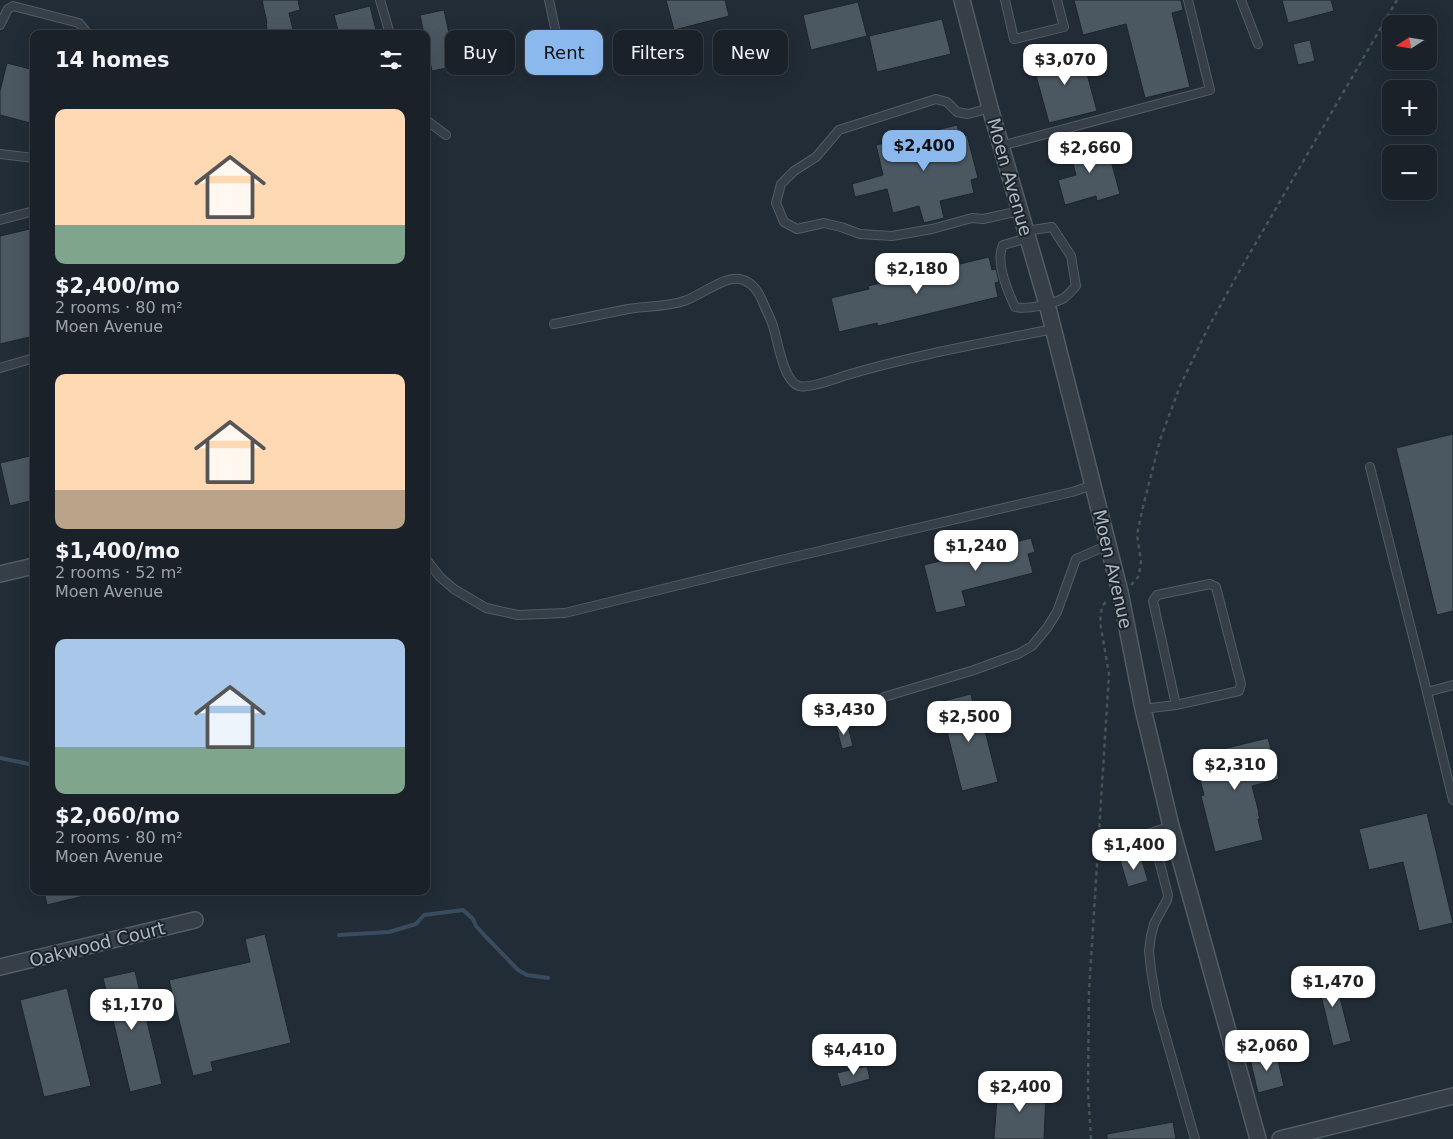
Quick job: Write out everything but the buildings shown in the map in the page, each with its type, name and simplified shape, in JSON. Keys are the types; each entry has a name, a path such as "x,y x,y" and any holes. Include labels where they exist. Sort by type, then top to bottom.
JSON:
{"street":[{"name":"Moen Avenue","path":"962,0 990,108 1047,304 1120,592 1143,709 1171,826 1258,1139"},
{"path":"0,574 30,567"},
{"name":"Oakwood Court","path":"0,967 195,920"},
{"path":"1280,1139 1453,1096"}],"lane":[{"path":"380,0 389,30"},
{"path":"549,0 555,30"},
{"path":"1005,0 1014,39 1064,27 1057,0"},
{"path":"1001,146 1210,90 1188,0"},
{"path":"1241,0 1258,44"},
{"path":"0,26 8,9 12,6 78,23 86,30"},
{"path":"990,108 968,114 957,112 947,102 936,99 839,130 816,157 794,171 780,184 776,203 784,222 797,229 824,223 860,234 892,236 932,229 972,218 983,219 1020,211"},
{"path":"430,123 446,135"},
{"path":"0,154 30,158"},
{"path":"0,220 30,212"},
{"path":"1052,227 1071,256 1076,286 1064,298 1047,304 1021,308 1015,307 1009,294 1000,262 1003,245 1052,227"},
{"path":"554,324 630,309 676,304 721,283 739,279 756,289 761,297 773,325 785,369 791,380 797,386 802,387 819,384 870,368 1053,328"},
{"path":"0,368 30,359"},
{"path":"1370,467 1453,800"},
{"path":"430,564 440,577 454,589 486,608 518,616 565,613 1072,492 1093,485"},
{"path":"884,696 974,670 1018,654 1032,646 1056,612 1076,558 1108,545"},
{"path":"1143,709 1176,705 1239,690 1241,684 1216,587 1210,584 1157,595 1153,601 1176,705"},
{"path":"1427,692 1453,685"},
{"path":"1128,841 1171,826"},
{"path":"1152,833 1168,895 1154,924 1151,936 1149,950 1151,970 1157,1006 1195,1139"}],"path":[{"path":"1091,1139 1088,1091 1089,992 1109,674 1100,622 1102,606 1109,598 1130,586 1139,576 1142,561 1137,535 1160,440 1180,386 1206,330 1397,0"}],"waterway":[{"path":"0,758 30,764"},
{"path":"339,935 389,932 416,924 424,915 463,910 518,970 527,975 548,978"}]}
